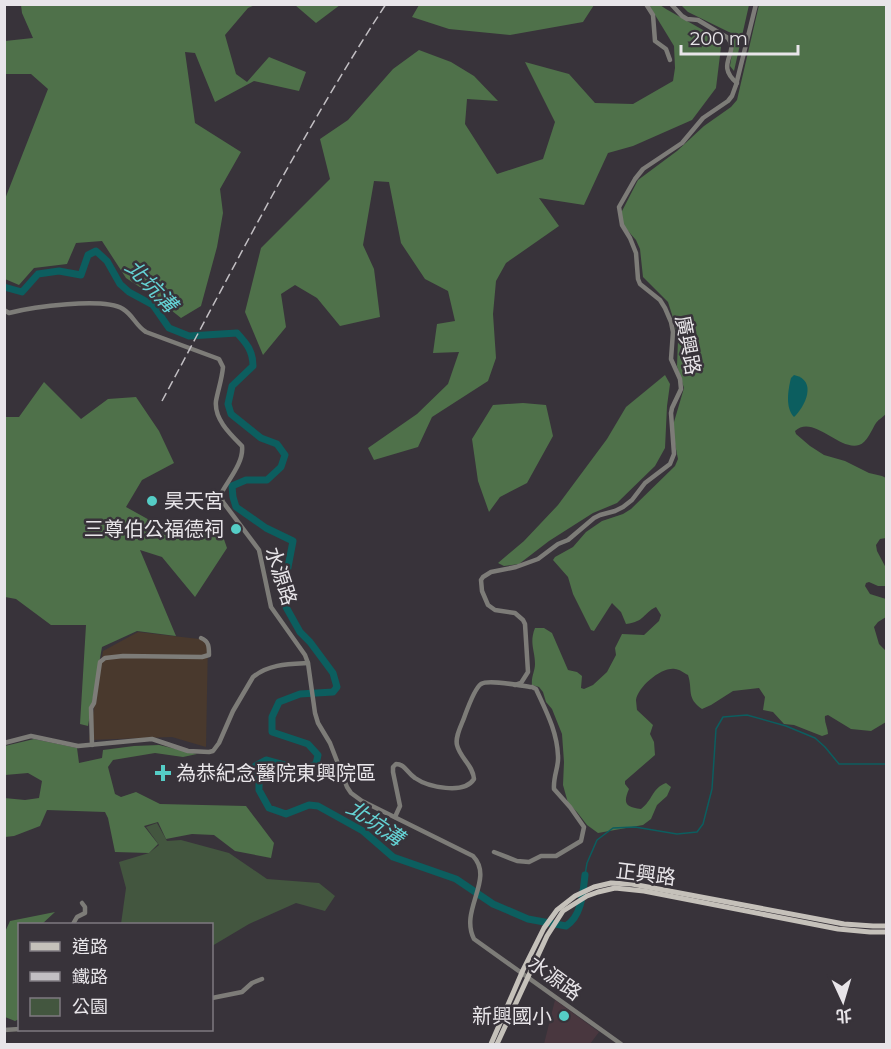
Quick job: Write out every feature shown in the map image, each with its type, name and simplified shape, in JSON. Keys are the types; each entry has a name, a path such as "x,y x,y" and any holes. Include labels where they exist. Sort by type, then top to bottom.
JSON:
{"main road":[{"name":"正興路","path":"491,1044 522,973 557,910 575,896 594,887 611,883 632,884 844,924 886,926"},
{"name":"正興路","path":"553,920 584,898 615,888 838,929 886,932"},
{"name":"正興路","path":"497,1044 547,929"}],"street":[{"path":"646,4 653,15 655,41 666,49 670,60"},
{"path":"671,4 681,16 698,20 728,38 732,47 728,56 728,72 730,77 737,82"},
{"name":"廣興路","path":"515,685 521,683 528,672 525,624 515,613 495,610 488,605 482,591 483,577 491,572 516,567 538,559 558,544 568,540 594,518 623,507 632,500 645,483 670,464 674,454 671,413 681,389 680,380 671,359 673,332 671,322 660,300 640,284 636,253 622,225 619,207 643,169 682,143 703,118 732,96 756,4"},
{"name":"水源路","path":"7,312 93,303 114,305 124,309 139,328 146,332 219,359 223,367 216,410 220,420 242,446 241,458 221,497 259,550 271,607 305,655 318,723 330,743 347,787 362,801 473,856 481,870 470,914 470,926 474,939 621,1044"},
{"path":"92,745 92,708 100,662 105,658 123,656 202,657 209,655 209,647 201,638"},
{"path":"4,742 31,736 78,746 152,739 188,750 213,751 253,676 276,666 308,663"},
{"path":"395,818 400,806 393,772 396,764 404,766 410,774 427,784 446,788 464,787 471,784 474,778 473,773 457,744 469,705 482,683 537,689 554,730 559,759 554,778 554,789 584,827 582,838 556,856 541,856 529,862 517,861 494,852"},
{"path":"74,923 77,917 85,913 82,903"},
{"path":"213,999 242,992 252,983 262,979"}],"shaded area":[{"path":"138,632 208,640 206,747 172,737 89,740 103,651"},
{"name":"新興國小","path":"555,1000 599,1032 590,1044 544,1044"}],"green space":[{"path":"21,5 255,5 248,8 225,35 236,74 247,82 269,57 306,72 299,91 254,81 215,102 195,53 185,52 195,123 241,152 220,189 223,213 217,247 201,306 181,318 126,278 102,241 76,243 67,264 34,268 19,285 5,279 5,199 48,89 31,74 5,74 5,41 33,38"},
{"path":"295,5 340,5 316,23"},
{"path":"419,5 594,5 583,22 510,35 449,29 412,17"},
{"path":"649,5 660,5 710,34 721,47 716,88 692,120 633,146 608,153 584,205 539,198 559,226 506,263 496,281 493,314 496,358 488,381 432,417 418,447 374,460 368,448 417,414 448,384 459,352 433,353 437,324 455,321 448,291 425,279 401,243 389,182 374,181 363,245 374,269 380,317 340,326 317,298 295,285 281,294 286,327 263,355 245,312 261,248 330,179 320,139 348,120 393,69 419,50 451,62 474,76 498,101 467,99 465,124 497,174 543,159 555,122 525,62 569,74 595,103 633,104 673,81 674,46"},
{"path":"681,5 749,5 734,71 730,66 735,35 688,12"},
{"path":"759,5 886,5 886,414 876,423 864,442 859,445 843,443 810,427 802,427 795,431 810,446 824,455 886,478 886,538 880,539 876,545 886,568 886,586 878,586 869,582 865,586 870,594 886,599 886,617 874,627 879,644 886,651 886,722 871,731 851,729 828,715 825,718 828,734 822,736 794,725 784,724 773,712 763,710 765,697 759,688 733,691 702,709 692,697 688,675 677,669 663,671 641,689 636,700 637,710 653,725 650,734 654,742 655,755 625,781 629,789 627,804 641,809 661,785 666,783 671,787 667,796 657,805 651,819 643,825 598,833 587,825 568,803 563,785 562,734 543,692 539,687 532,685 535,664 533,633 535,628 544,628 552,633 568,670 582,676 581,688 584,689 593,685 607,672 616,655 615,648 622,634 644,635 659,621 661,615 656,607 641,619 626,624 621,612 612,603 594,631 591,630 573,594 568,577 553,560 573,547 586,532 602,521 631,509 675,466 678,459 674,439 674,422 684,388 677,366 678,340 674,321 668,302 643,277 640,249 636,240 621,223 621,213 638,180 677,151 737,100"},
{"path":"665,375 670,384 665,448 655,466 617,503 593,513 549,541 519,564 504,566 498,563 524,541 558,505 607,439 626,407"},
{"path":"44,382 81,419 108,399 136,397 159,431 174,463 142,480 126,507 189,538 219,525 227,548 195,597 162,557 140,550 176,636 137,631 102,647 88,726 80,724 86,625 51,625 16,599 5,597 5,417 19,417"},
{"path":"523,403 546,405 553,436 527,483 500,497 489,512 478,481 472,439 493,405"},
{"path":"34,739 77,748 79,763 102,758 103,750 134,746 159,745 197,754 183,757 155,753 113,760 108,767 115,794 121,797 136,792 160,804 246,806 274,843 271,858 235,851 214,835 192,834 166,839 158,822 144,826 158,844 149,853 115,852 105,812 47,810 40,826 5,837 4,798 25,800 39,798 42,781 28,773 5,775 5,746"},
{"path":"157,823 167,841 181,840 229,853 267,879 319,883 335,896 325,911 296,903 249,924 213,945 213,923 121,923 126,888 119,862 149,853 159,845 146,827"},
{"path":"55,912 43,923 18,923 18,1020 15,1021 5,1017 5,932 10,921"}],"water":[{"path":"794,375 806,382 807,394 802,407 794,417 789,409 788,399 791,378"}],"waterway":[{"name":"北坑溝","path":"4,287 22,292 38,274 59,271 81,275 88,255 96,251 107,261 120,284 129,292 153,305 169,328 189,336 237,333 249,348 253,366 232,386 228,404 231,414 261,438 277,444 285,455 281,467 267,480 246,480 232,486 233,497 236,507 266,528 293,541 284,588 286,607 300,632 333,673 337,687 333,692 300,694 279,702 272,717 272,732 308,744 318,755 316,764 303,770 266,760 255,766 259,779 259,790 269,808 286,814 309,805 318,806 363,831 393,857 456,879 493,904 528,919 566,926 579,910 585,875"},
{"name":"北坑溝","path":"585,875 587,863 597,840 613,828 635,827 677,834 697,832 703,824 712,789 716,729 723,717 747,715 786,726 815,738 839,764 886,764"}],"railway":[{"path":"162,401 298,150 386,4"}],"place":[{"name":"昊天宮","path":"152,501"},
{"name":"三尊伯公福德祠","path":"236,529"},
{"name":"為恭紀念醫院東興院區","path":"163,773"},
{"name":"新興國小","path":"564,1016"}]}
